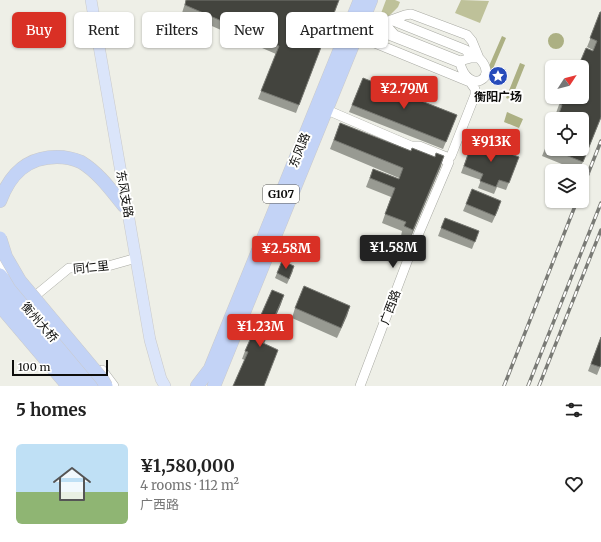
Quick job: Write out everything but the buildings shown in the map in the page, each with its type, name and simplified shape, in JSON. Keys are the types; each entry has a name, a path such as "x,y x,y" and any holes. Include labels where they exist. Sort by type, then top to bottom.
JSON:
{"highway":[{"name":"东风路","path":"197,386 210,369 360,0"},
{"name":"东风路","path":"366,12 371,0"},
{"name":"东风路","path":"214,386 351,48"},
{"path":"0,201 4,190 12,179 21,169 31,162 47,157 63,157 79,161 90,168 101,177 124,206"},
{"path":"0,238 6,257 20,281 102,379 106,386"},
{"name":"衡州大桥","path":"0,275 96,386"},
{"name":"衡州大桥","path":"0,290 83,386"},
{"path":"0,306 68,386"}],"main road":[{"name":"东风支路","path":"87,0 133,260 158,386"},
{"name":"东风支路","path":"91,0 150,340 161,379 165,386"}],"street":[{"path":"388,21 411,14 437,23 467,36 472,41 475,58"},
{"path":"388,21 432,36 466,50 485,66 486,74 482,80 476,82 470,80 464,74 460,63 395,35 388,23"},
{"path":"427,49 437,23"},
{"path":"388,34 460,61 475,58"},
{"name":"广西路","path":"360,386 472,95 472,90 468,84 388,51 385,48"},
{"path":"327,110 413,146 449,158"},
{"name":"同仁里","path":"35,296 69,268 101,268 133,260"},
{"path":"0,262 43,303 114,386"},
{"path":"0,312 63,386"}],"green space":[{"path":"386,0 395,0 400,2 398,7 388,17 388,12 382,12"},
{"path":"461,0 489,1 480,23 455,13"},
{"path":"553,33 559,33 564,38 562,47 559,49 553,49 548,44 548,38"},
{"path":"502,36 506,38 492,71 489,66"},
{"path":"520,63 525,65 511,100 506,98"},
{"path":"507,112 523,119 519,128 504,122"}],"railway":[{"path":"589,171 601,141"},
{"path":"528,386 601,203"},
{"path":"504,386 574,208"},
{"path":"539,386 601,230"}],"place":[{"name":"衡阳广场","path":"498,76"}]}
